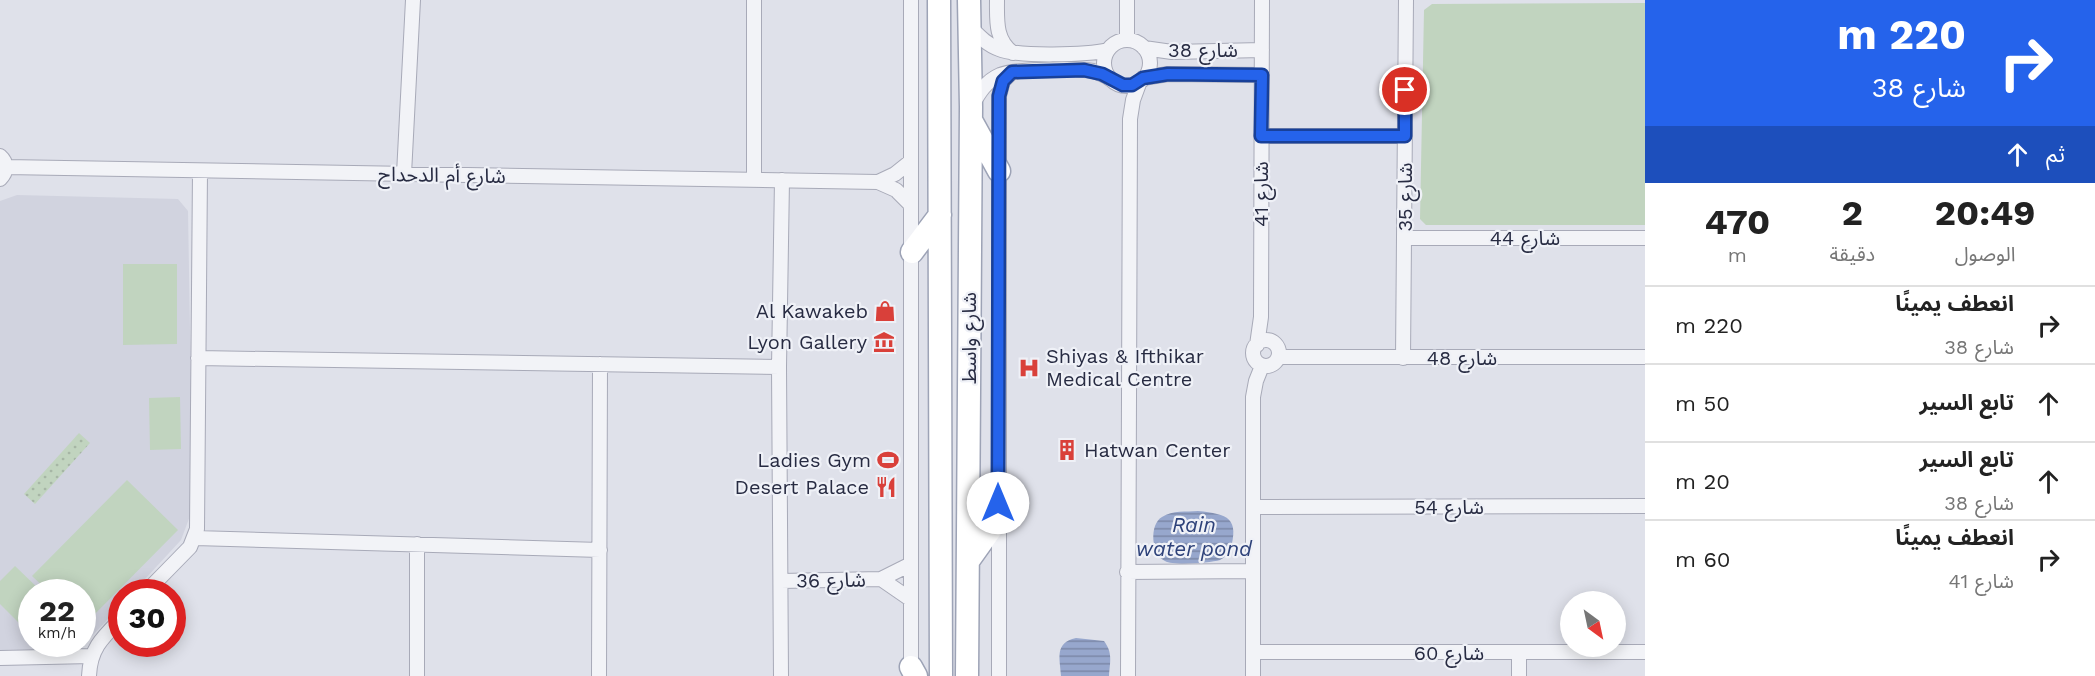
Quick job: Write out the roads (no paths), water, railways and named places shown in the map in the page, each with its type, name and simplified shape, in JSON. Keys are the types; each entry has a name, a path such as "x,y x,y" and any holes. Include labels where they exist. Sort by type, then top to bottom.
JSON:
{"main road":[{"name":"شارع واسط","path":"939,0 940,676"},
{"name":"شارع واسط","path":"967,676 971,113 969,0"},
{"path":"971,113 999,171"},
{"path":"912,252 940,214"},
{"path":"968,561 998,519"}],"street":[{"path":"404,174 413,0"},
{"path":"754,0 754,180"},
{"path":"911,0 910,204 912,252 909,565 912,673"},
{"path":"998,0 999,34 1007,49 1013,53"},
{"path":"1127,0 1127,40"},
{"name":"شارع 41","path":"1257,345 1261,317 1262,0"},
{"name":"شارع 35","path":"1403,358 1406,0"},
{"path":"969,25 988,44 999,50 1013,53 1086,54 1108,50"},
{"path":"1128,676 1130,119 1133,100 1147,73 1149,60 1144,48 1136,42 1127,40 1113,45 1108,50 1104,65 1106,72 1125,99 1130,119"},
{"name":"شارع 38","path":"1144,48 1172,52 1262,50"},
{"path":"971,113 989,82 999,75 1012,72 1084,70 1102,74 1123,85 1132,85 1142,79"},
{"path":"999,676 999,91 1003,81 1012,72"},
{"name":"شارع 38","path":"1142,79 1168,74 1262,75"},
{"path":"1261,136 1405,136"},
{"path":"878,182 895,174 910,162"},
{"name":"شارع أم الدحداح","path":"2,167 878,182 896,190 910,204"},
{"path":"159,579 190,547 195,538 198,519 200,171"},
{"path":"781,676 779,367 782,180"},
{"name":"شارع 44","path":"1404,238 1645,238"},
{"name":"شارع 41","path":"1261,317 1271,342"},
{"path":"1264,341 1271,342 1278,348 1279,357 1272,365 1262,366 1254,358 1254,351 1257,345 1264,341"},
{"name":"شارع 48","path":"1279,357 1645,357"},
{"path":"198,358 779,367"},
{"path":"599,676 600,364"},
{"path":"1253,676 1253,397 1262,366"},
{"name":"شارع 54","path":"1253,507 1645,506"},
{"path":"195,538 600,550"},
{"path":"417,544 417,676"},
{"name":"شارع 36","path":"781,581 881,579 909,565"},
{"path":"1127,572 1253,571"},
{"name":"شارع 36","path":"881,579 910,599"},
{"path":"96,648 108,632"},
{"name":"شارع 60","path":"1253,652 1645,652"},
{"path":"1519,653 1519,676"},
{"path":"0,658 46,657"},
{"path":"89,676 91,657"}],"water":[{"name":"Rain water pond","path":"1198,511 1224,516 1229,520 1233,531 1230,551 1220,560 1200,563 1169,563 1160,558 1153,539 1158,521 1171,513"},
{"path":"1076,638 1104,641 1110,654 1109,676 1061,676 1061,647 1069,640"}],"place":[{"name":"Al Kawakeb","path":"885,311"},
{"name":"Lyon Gallery","path":"884,342"},
{"name":"Shiyas & Ifthikar Medical Centre","path":"1029,368"},
{"name":"Hatwan Center","path":"1067,450"},
{"name":"Ladies Gym","path":"888,460"},
{"name":"Desert Palace","path":"886,487"}]}
